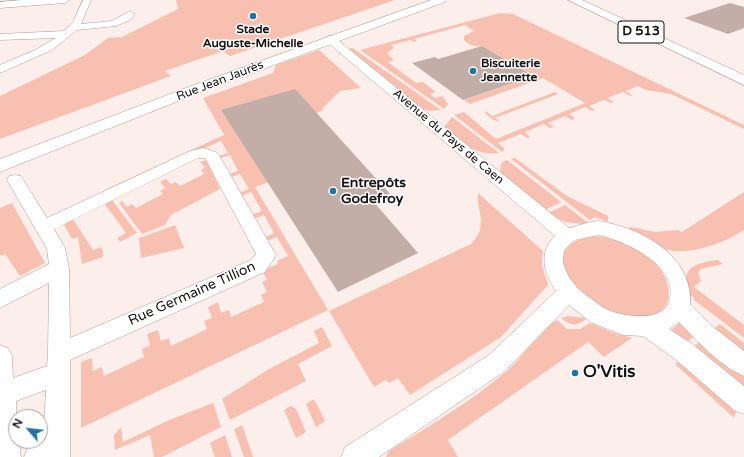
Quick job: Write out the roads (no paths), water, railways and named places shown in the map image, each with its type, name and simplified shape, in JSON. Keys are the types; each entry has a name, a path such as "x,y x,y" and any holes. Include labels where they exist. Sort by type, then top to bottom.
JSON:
{"main road":[{"path":"0,5 65,0"},
{"name":"Rue Jean Jaurès","path":"8,173 196,89 330,39 441,0"},
{"name":"D 513","path":"573,0 744,81"},
{"name":"D 513","path":"589,0 744,68"}],"street":[{"path":"0,69 47,48 71,30 87,0"},
{"path":"0,37 113,24 122,21 130,14"},
{"name":"Avenue du Pays de Caen","path":"330,39 566,235"},
{"name":"Rue Germaine Tillion","path":"43,227 195,154 203,153 211,155 266,255 258,266 59,363"},
{"path":"8,173 56,248 59,268 59,363 50,454"},
{"path":"599,228 629,236 652,249 666,262 676,276 681,292 679,307 667,320 647,326 623,324 602,318 583,307 568,293 558,279 553,266 553,253 556,246 566,235 580,229 599,228"},
{"path":"0,299 59,268"},
{"path":"361,455 497,363 548,311 568,293"},
{"path":"679,307 704,333 744,365"},
{"path":"647,326 683,350 744,402"},
{"path":"0,356 7,457"},
{"path":"3,394 59,363"}],"place":[{"name":"Stade Auguste-Michelle","path":"253,16"},
{"name":"Biscuiterie Jeannette","path":"473,71"},
{"name":"Entrepôts Godefroy","path":"333,191"},
{"name":"O'Vitis","path":"575,373"}]}
